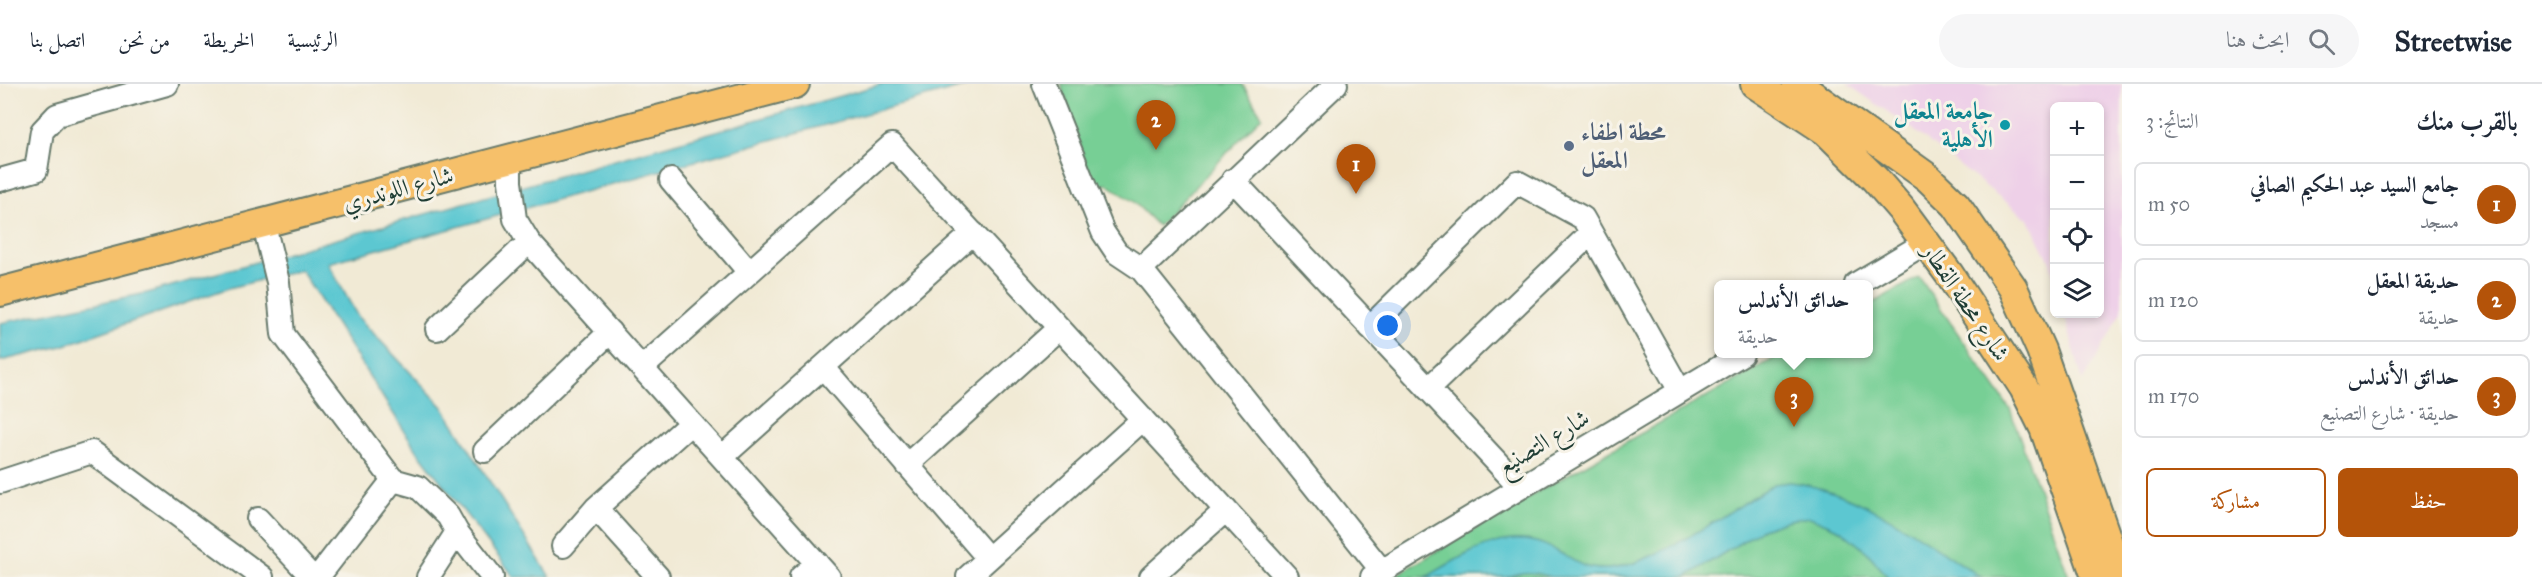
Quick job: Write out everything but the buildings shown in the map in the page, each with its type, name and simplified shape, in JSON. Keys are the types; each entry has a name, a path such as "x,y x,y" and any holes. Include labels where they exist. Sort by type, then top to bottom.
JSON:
{"main road":[{"name":"شارع اللوندري","path":"0,292 268,238 510,170 795,84"},
{"name":"شارع محطة القطار","path":"1755,84 1826,131 1875,179 1901,209 1971,308 2024,388 2044,428 2096,577"},
{"name":"شارع محطة القطار","path":"1797,84 1928,177 1956,205 2013,288 2041,350 2120,577"},
{"path":"1901,209 1902,189 1906,182 1917,176 1928,177"},
{"path":"1971,308 1997,322 2005,320 2013,314 2016,305 2013,288"}],"street":[{"path":"0,180 36,170 42,131 57,115 167,84"},
{"path":"1044,84 1103,232 1116,253 1141,269 1377,574"},
{"path":"1141,269 1336,84"},
{"path":"642,368 891,145 1287,577"},
{"path":"510,170 515,219 529,242 722,458 816,572"},
{"path":"671,180 749,273"},
{"path":"1233,180 1520,487"},
{"path":"1370,327 1516,182 1583,218 1680,391"},
{"path":"722,458 973,233"},
{"path":"1428,389 1592,233"},
{"path":"268,238 278,282 283,334 393,480 418,487 448,516 457,532 492,577"},
{"path":"437,329 529,242"},
{"path":"1864,280 1925,243"},
{"path":"907,465 1059,328"},
{"path":"485,451 610,333"},
{"name":"شارع التصنيع","path":"1377,574 1735,358"},
{"path":"822,367 988,558"},
{"path":"968,577 1143,419"},
{"path":"563,546 596,508 691,423"},
{"path":"0,482 92,452 262,577"},
{"path":"318,577 393,480"},
{"path":"596,508 658,577"},
{"path":"1151,577 1226,510"},
{"path":"258,519 312,577"},
{"path":"428,577 457,532"}],"shaded area":[{"path":"1847,84 2122,84 2122,312 2083,382 2065,318 2104,318 2104,102 2050,102 2050,262 2029,220 1910,127"}],"green space":[{"path":"1061,84 1242,84 1262,116 1158,226 1134,202 1107,184 1093,189"},
{"path":"1919,277 2010,409 2069,577 1393,577 1544,488 1775,358 1873,358 1873,303"}],"water":[{"path":"882,84 973,84 328,263 358,317 443,407 550,577 514,577 418,452 301,270 229,288 62,346 0,361 0,323 147,293"},
{"path":"1790,482 1842,495 1866,506 1914,533 1981,577 1888,577 1867,552 1840,530 1810,517 1789,520 1762,529 1686,577 1552,577 1529,573 1507,577 1426,577 1488,545 1520,540 1537,542 1578,564 1591,568 1607,569 1625,566 1669,548 1774,484"}],"place":[{"name":"جامعة المعقل الأهلية","path":"2005,125"},
{"name":"محطة اطفاء المعقل","path":"1569,146"},
{"name":"حديقة المعقل","path":"1156,150"},
{"name":"جامع السيد عبد الحكيم الصافي","path":"1356,194"},
{"name":"حدائق الأندلس","path":"1794,427"}]}
